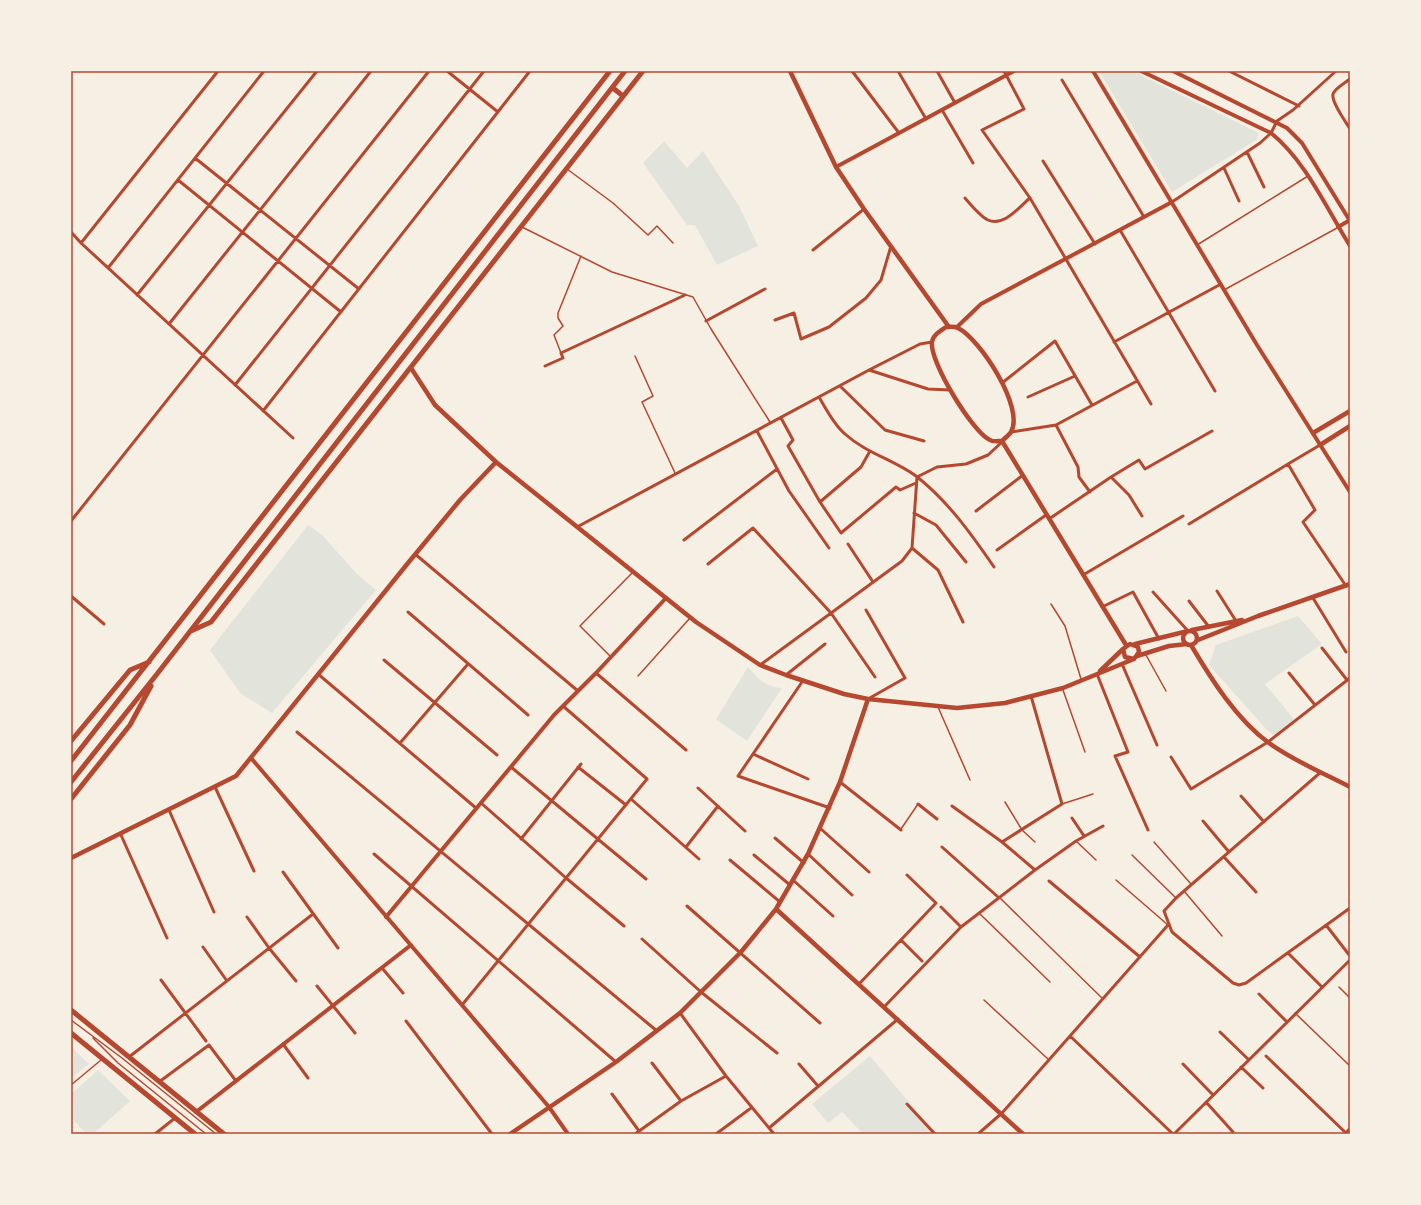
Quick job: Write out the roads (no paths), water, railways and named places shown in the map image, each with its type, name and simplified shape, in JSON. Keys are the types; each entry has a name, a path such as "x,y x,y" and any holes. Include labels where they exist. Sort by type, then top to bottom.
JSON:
{"main road":[{"path":"71,762 610,71"},
{"path":"71,782 158,674 625,71"},
{"path":"190,632 211,622 412,368 643,71"},
{"path":"790,71 836,167 864,209 949,327"},
{"path":"612,88 623,96"},
{"path":"946,327 957,327 983,351 1009,396 1013,416 1011,432 1002,441 990,440 976,428 962,410 950,390 933,355 932,342 936,334 946,327"},
{"path":"412,368 435,405 496,462 690,618 760,665 802,682 868,699 957,708 1005,702 1031,696 1063,688 1145,653 1169,646 1193,643 1258,616 1348,585"},
{"path":"1313,433 1350,411"},
{"path":"1320,445 1350,426"},
{"path":"1002,441 1125,647 1125,657 1136,657"},
{"path":"71,858 121,835 236,776 415,554 460,500 496,462"},
{"path":"1097,674 1125,647 1258,616"},
{"path":"1189,631 1198,636 1193,643"},
{"path":"1189,631 1183,637 1193,643 1201,661 1228,702 1268,742 1295,760 1350,787"},
{"path":"1134,644 1139,652 1136,657"},
{"path":"71,741 130,670 150,661"},
{"path":"71,799 130,724 158,674"},
{"path":"510,1134 616,1062 680,1013 741,952 776,909 804,862 821,829 840,782 868,699"},
{"path":"776,909 1024,1134"},
{"path":"71,1010 224,1134"},
{"path":"71,1032 195,1134"},
{"path":"1346,1134 1350,1130"}],"street":[{"path":"81,244 218,71"},
{"path":"108,268 264,71"},
{"path":"137,295 209,205 228,184 317,71"},
{"path":"169,324 371,71"},
{"path":"71,521 279,262 429,71"},
{"path":"447,71 498,112"},
{"path":"235,386 484,71"},
{"path":"263,411 530,71"},
{"path":"852,71 899,133"},
{"path":"898,71 926,119"},
{"path":"937,71 955,103"},
{"path":"836,167 955,103 1005,73 1014,71"},
{"path":"1093,71 1224,290 1350,492"},
{"path":"1141,71 1271,133 1285,144 1308,176 1350,246"},
{"path":"1173,71 1277,121 1287,128 1302,143 1350,220 1338,227"},
{"path":"1229,71 1298,106"},
{"path":"957,327 981,304 1172,202 1224,168 1260,143 1271,133 1277,121 1298,106 1336,71"},
{"path":"1005,73 1024,108 982,130 1030,198 1065,260 1151,404"},
{"path":"1350,79 1333,94 1333,101 1350,129"},
{"path":"1062,80 1144,217"},
{"path":"942,110 973,163"},
{"path":"1247,152 1264,187"},
{"path":"195,158 359,289"},
{"path":"1043,161 1095,244"},
{"path":"1224,168 1239,201"},
{"path":"178,180 341,312"},
{"path":"965,198 987,220 992,221 1004,220 1030,198"},
{"path":"813,250 864,209"},
{"path":"1120,230 1215,391"},
{"path":"71,232 81,244 293,438"},
{"path":"775,320 794,312 801,339 829,328 866,298 881,280 891,246"},
{"path":"1114,342 1221,284"},
{"path":"706,321 765,289"},
{"path":"545,366 563,358 561,353 685,295"},
{"path":"1002,383 1054,341 1092,405"},
{"path":"577,527 869,370 920,344 932,342"},
{"path":"869,370 928,389 950,390"},
{"path":"1028,397 1075,376"},
{"path":"1011,432 1056,425 1137,381"},
{"path":"840,386 885,430 924,441"},
{"path":"818,397 844,433 870,451 917,477 969,530 994,567"},
{"path":"781,418 793,440 788,446 820,502 841,533 896,487 900,490 916,483"},
{"path":"1056,425 1078,467 1079,477 1090,492"},
{"path":"757,431 789,491 829,548"},
{"path":"997,550 1139,460 1145,469 1212,431"},
{"path":"917,477 937,467 966,464 988,455 1002,441"},
{"path":"1189,524 1320,445"},
{"path":"820,502 861,467 870,451"},
{"path":"1288,464 1315,510 1303,522 1348,585"},
{"path":"684,540 777,469"},
{"path":"976,511 1023,475"},
{"path":"760,665 902,561 912,548 917,477"},
{"path":"1111,477 1129,495 1142,516"},
{"path":"914,513 936,525 966,562"},
{"path":"1082,575 1183,516"},
{"path":"708,564 753,528 831,613 875,677"},
{"path":"848,544 873,582"},
{"path":"912,548 938,570 963,622"},
{"path":"415,554 578,691"},
{"path":"1102,607 1133,592 1159,639"},
{"path":"1153,592 1189,631"},
{"path":"1217,592 1236,621"},
{"path":"71,596 104,624"},
{"path":"386,917 563,706 666,598"},
{"path":"1313,598 1346,652"},
{"path":"1189,601 1209,627"},
{"path":"866,610 905,678 868,699"},
{"path":"408,612 528,715"},
{"path":"786,675 824,644"},
{"path":"1171,757 1191,789 1268,742 1348,679 1322,648"},
{"path":"384,660 497,755"},
{"path":"400,743 468,664"},
{"path":"1122,664 1157,745"},
{"path":"596,673 686,750"},
{"path":"1289,673 1315,706"},
{"path":"318,674 476,808"},
{"path":"1097,674 1128,752 1114,756 1148,830"},
{"path":"802,682 738,776 830,808"},
{"path":"1002,842 1062,804 1031,696"},
{"path":"462,1005 647,779 563,706"},
{"path":"297,732 657,1031"},
{"path":"753,754 808,779"},
{"path":"251,758 549,1107 568,1134"},
{"path":"521,839 581,764"},
{"path":"511,767 646,879"},
{"path":"578,768 626,805"},
{"path":"1321,772 1176,898 1164,911 1168,925 1172,932 1233,983 1239,985 1246,982 1288,953 1350,908"},
{"path":"840,782 901,830"},
{"path":"215,787 254,872"},
{"path":"698,788 745,831"},
{"path":"1241,796 1264,822"},
{"path":"631,799 699,859"},
{"path":"481,803 566,878 624,926"},
{"path":"918,804 937,819"},
{"path":"686,847 718,806"},
{"path":"952,806 1002,842 1035,870"},
{"path":"169,810 214,912"},
{"path":"1072,818 1084,836"},
{"path":"1202,820 1229,852"},
{"path":"884,1007 961,927 1035,870 1076,841 1103,826"},
{"path":"821,829 869,872"},
{"path":"121,835 167,938"},
{"path":"775,838 804,862"},
{"path":"942,847 998,897"},
{"path":"374,854 616,1062"},
{"path":"808,854 852,895"},
{"path":"754,855 790,885"},
{"path":"1224,856 1256,892"},
{"path":"730,860 780,902"},
{"path":"283,872 338,948"},
{"path":"859,984 936,903 907,875"},
{"path":"793,880 833,916"},
{"path":"1049,881 1140,958"},
{"path":"687,906 820,1023"},
{"path":"941,907 961,927"},
{"path":"129,1057 313,914"},
{"path":"247,917 269,948 296,981"},
{"path":"978,1134 1002,1113 1168,925"},
{"path":"1326,925 1350,956"},
{"path":"642,939 701,992 777,1053"},
{"path":"901,940 922,961"},
{"path":"196,1112 410,945"},
{"path":"204,947 227,981"},
{"path":"1288,953 1322,987"},
{"path":"1070,1036 1173,1134 1350,960"},
{"path":"382,968 403,993"},
{"path":"161,980 206,1041"},
{"path":"317,986 355,1032"},
{"path":"1259,994 1287,1022"},
{"path":"680,1013 750,1108 774,1134"},
{"path":"769,1128 898,1019"},
{"path":"406,1021 492,1134"},
{"path":"1220,1032 1249,1060"},
{"path":"283,1044 308,1078"},
{"path":"160,1082 209,1045 236,1081"},
{"path":"1266,1056 1346,1134"},
{"path":"652,1063 681,1101"},
{"path":"799,1064 818,1086"},
{"path":"1183,1064 1213,1095"},
{"path":"1241,1068 1263,1088"},
{"path":"635,1134 681,1101 726,1076"},
{"path":"612,1094 639,1131"},
{"path":"1206,1102 1233,1132"},
{"path":"907,1104 935,1134"},
{"path":"716,1134 750,1108"},
{"path":"155,1134 175,1118"}],"lane":[{"path":"567,169 613,203 648,235 657,226 673,243"},
{"path":"1197,245 1308,176"},
{"path":"522,227 612,272 693,297 706,321 771,423"},
{"path":"1224,290 1338,227"},
{"path":"561,353 554,335 563,326 558,318 558,313 581,256"},
{"path":"635,356 654,396 642,402 676,474"},
{"path":"611,657 580,626 633,572"},
{"path":"1051,604 1065,626 1081,680"},
{"path":"638,676 690,618"},
{"path":"1145,653 1166,690"},
{"path":"1063,688 1085,752"},
{"path":"937,706 970,780"},
{"path":"1062,804 1093,794"},
{"path":"1005,802 1022,830 1035,842"},
{"path":"901,830 918,804"},
{"path":"1076,841 1096,860"},
{"path":"1154,842 1191,885"},
{"path":"1132,855 1176,898"},
{"path":"1116,880 1168,925"},
{"path":"1184,891 1222,936"},
{"path":"998,897 1103,999"},
{"path":"978,913 1050,982"},
{"path":"1339,987 1350,998"},
{"path":"984,1000 1049,1060"},
{"path":"1295,1013 1350,1066"},
{"path":"71,1020 122,1058 216,1134"},
{"path":"89,1034 118,1063 206,1134"},
{"path":"71,1085 103,1058"}]}
